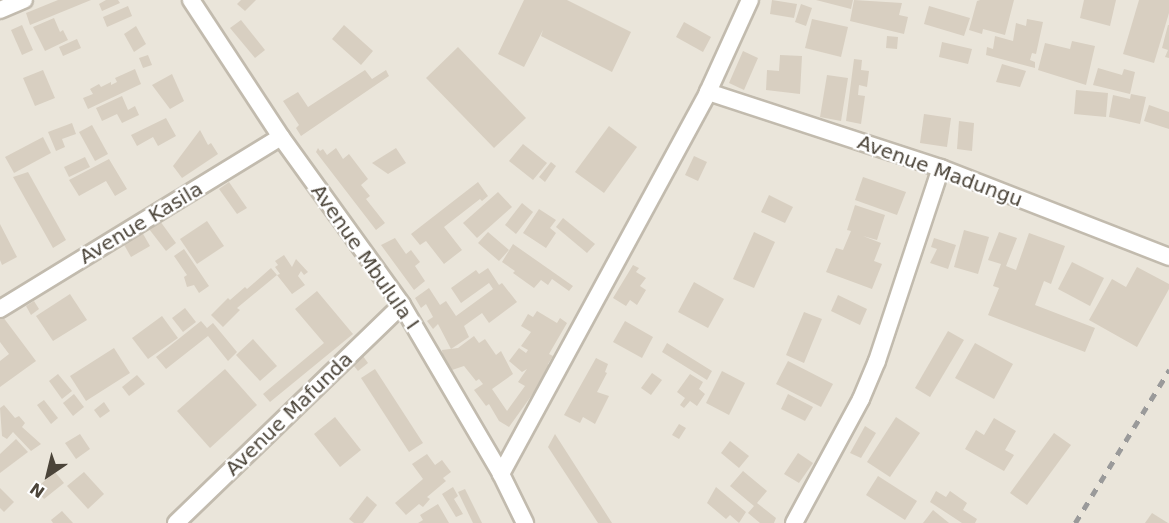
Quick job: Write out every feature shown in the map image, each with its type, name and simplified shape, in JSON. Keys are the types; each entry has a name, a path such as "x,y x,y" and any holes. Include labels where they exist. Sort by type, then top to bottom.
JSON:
{"street":[{"path":"0,10 24,0"},
{"name":"Avenue Mbulula I","path":"191,0 281,137 402,305 501,474 525,523"},
{"path":"501,474 708,92 750,0"},
{"name":"Avenue Madungu","path":"708,92 941,168 1169,257"},
{"name":"Avenue Kasila","path":"0,309 281,137"},
{"path":"794,523 861,399 877,361 941,168"},
{"name":"Avenue Mafunda","path":"176,523 402,305"}],"shaded area":[{"path":"0,0 1169,0 1169,523 0,523"}],"building":[{"path":"58,0 91,0 30,25 26,13"},
{"path":"106,0 118,0 120,3 102,11 99,4"},
{"path":"241,0 256,0 245,11 237,4"},
{"path":"524,0 567,0 631,32 612,72 541,36 543,30 524,67 498,54"},
{"path":"772,0 797,4 794,18 770,14"},
{"path":"816,0 853,0 851,9"},
{"path":"854,0 902,3 899,15 908,17 904,34 850,21"},
{"path":"1014,0 1005,35 983,29 982,34 969,30 977,1"},
{"path":"1084,0 1116,0 1110,26 1080,18"},
{"path":"1139,0 1169,0 1169,13 1154,63 1123,54"},
{"path":"801,4 812,8 806,26 795,22"},
{"path":"128,6 132,16 107,27 103,17"},
{"path":"929,6 970,18 964,36 924,24"},
{"path":"54,18 60,32 63,30 68,40 45,51 33,27"},
{"path":"812,19 848,27 841,57 805,48"},
{"path":"1027,19 1043,22 1036,54 1032,53 1030,60 1035,62 1035,68 986,55 987,47 993,49 995,36 1013,41 1016,23 1026,26"},
{"path":"241,20 265,50 255,58 230,28"},
{"path":"684,22 711,37 703,52 676,37"},
{"path":"22,25 33,50 22,55 11,30"},
{"path":"344,25 373,51 361,65 332,39"},
{"path":"1168,25 1169,58 1165,57 1168,50 1162,48"},
{"path":"136,26 146,44 134,52 124,34"},
{"path":"887,36 898,37 897,49 886,48"},
{"path":"77,39 81,48 63,56 59,47"},
{"path":"1072,41 1095,46 1086,85 1038,70 1045,43 1070,49"},
{"path":"942,42 972,49 968,64 939,57"},
{"path":"458,47 526,118 494,148 426,78"},
{"path":"743,51 758,58 744,90 729,83"},
{"path":"148,55 152,65 143,68 139,58"},
{"path":"780,55 802,56 800,94 766,90 767,70 779,71"},
{"path":"854,59 862,60 861,70 869,71 867,87 859,85 858,95 865,96 861,124 846,121"},
{"path":"1002,64 1026,71 1020,87 996,82"},
{"path":"1098,68 1122,75 1124,69 1135,72 1130,94 1093,85"},
{"path":"135,69 141,84 88,109 83,98 93,94 90,89 99,84 101,87 111,82 111,85 117,82 115,78"},
{"path":"43,70 55,98 35,106 23,78"},
{"path":"365,70 372,79 386,70 389,76 301,136 296,128 299,125 283,101 298,92 308,107"},
{"path":"172,74 184,101 170,109 152,85"},
{"path":"827,75 848,78 841,121 820,117"},
{"path":"1076,90 1108,93 1106,117 1074,114"},
{"path":"1131,94 1146,97 1140,124 1109,117 1113,95 1130,99"},
{"path":"122,96 128,110 135,106 139,115 122,123 117,114 102,121 96,108"},
{"path":"1149,105 1169,112 1169,129 1144,121"},
{"path":"924,114 951,118 947,147 920,143"},
{"path":"166,118 176,136 158,146 153,137 137,146 131,135"},
{"path":"959,121 974,123 972,151 957,149"},
{"path":"72,123 76,134 62,139 65,147 56,151 48,132"},
{"path":"92,125 108,154 95,161 79,132"},
{"path":"609,126 637,147 604,193 575,172"},
{"path":"200,130 208,145 211,143 218,154 182,178 173,166"},
{"path":"43,137 51,153 14,173 5,157"},
{"path":"523,144 547,163 533,180 509,161"},
{"path":"318,148 320,151 323,149 327,155 336,148 343,159 349,154 368,179 361,185 370,196 366,199 385,223 376,230 316,152"},
{"path":"396,148 406,163 388,174 372,163"},
{"path":"694,156 707,162 698,181 685,175"},
{"path":"85,157 90,167 69,177 64,167"},
{"path":"109,159 127,189 115,196 106,181 79,196 69,180"},
{"path":"551,162 556,166 545,182 539,177"},
{"path":"28,172 66,240 53,248 13,177"},
{"path":"863,177 906,192 897,215 855,200"},
{"path":"229,182 247,208 237,214 219,189"},
{"path":"478,182 488,196 482,201 480,199 444,227 462,250 444,264 426,241 420,245 411,234"},
{"path":"498,192 512,207 477,238 463,223"},
{"path":"769,195 793,207 785,223 761,212"},
{"path":"522,203 533,212 516,234 505,225"},
{"path":"855,205 885,215 877,240 863,236 881,243 874,261 882,264 872,289 826,272 836,248 843,250 851,231 847,230"},
{"path":"539,209 556,220 550,228 556,233 546,248 523,233"},
{"path":"563,218 595,244 587,253 556,227"},
{"path":"160,221 176,243 166,251 149,229"},
{"path":"207,221 224,246 197,264 180,239"},
{"path":"0,224 17,257 2,265 0,260"},
{"path":"964,230 989,237 978,274 954,267"},
{"path":"142,232 150,246 131,257 123,243"},
{"path":"488,232 509,250 499,261 478,243"},
{"path":"754,232 775,242 754,288 733,279"},
{"path":"999,232 1017,238 1006,266 1016,270 1029,233 1065,246 1051,284 1044,281 1035,305 1095,328 1085,352 988,315 999,288 993,286 1001,264 988,260"},
{"path":"395,238 406,254 411,250 420,262 415,266 425,281 414,290 381,245"},
{"path":"934,238 956,245 948,269 930,263 937,249 931,247"},
{"path":"513,244 573,286 569,291 552,279 548,285 541,280 534,288 502,262"},
{"path":"184,249 209,286 199,293 194,285 187,287 184,277 187,275 174,256"},
{"path":"284,255 292,267 296,259 308,272 304,275 301,271 298,276 305,285 292,294 277,275 280,274 275,267 278,265 275,261"},
{"path":"1072,262 1104,278 1090,306 1058,289"},
{"path":"633,265 639,268 636,272 646,278 640,286 646,290 637,305 630,300 626,306 613,298"},
{"path":"1137,267 1169,284 1169,289 1137,347 1089,320 1112,279 1126,287"},
{"path":"271,268 277,275 237,308 240,310 223,327 211,315 228,298 230,300 245,287 247,289"},
{"path":"488,268 499,285 502,283 517,302 489,323 482,313 464,326 469,337 451,349 438,324 433,329 427,321 433,317 426,304 421,308 415,298 429,288 440,305 446,301 456,316 493,289 489,283 461,303 451,288 476,270 479,274"},
{"path":"694,282 724,299 708,328 678,312"},
{"path":"317,291 353,334 270,402 263,394 324,343 295,309"},
{"path":"70,294 87,320 53,341 36,316"},
{"path":"838,295 867,309 860,325 831,311"},
{"path":"34,301 39,309 31,315 26,306"},
{"path":"185,308 196,322 183,332 172,318"},
{"path":"537,311 557,323 560,318 567,323 549,354 553,356 548,364 552,367 509,427 499,421 489,404 486,406 474,390 483,384 479,379 476,381 464,366 452,370 443,359 442,350 458,348 474,336 479,343 485,339 496,355 501,351 513,374 492,389 507,411 525,386 518,382 527,369 522,372 509,361 519,348 526,353 528,350 521,346 531,332 521,326 528,314 533,317"},
{"path":"804,312 822,319 804,363 786,355"},
{"path":"162,316 178,338 148,359 132,338"},
{"path":"3,317 36,361 0,387 0,361 9,354 0,342 0,319"},
{"path":"201,321 207,328 213,323 237,352 228,361 208,336 166,369 156,357"},
{"path":"625,321 653,337 642,358 613,342"},
{"path":"948,331 964,340 930,397 915,388"},
{"path":"253,339 277,366 260,381 236,355"},
{"path":"667,343 712,371 707,380 662,352"},
{"path":"975,343 1013,364 994,399 955,378"},
{"path":"114,348 130,373 86,401 70,376"},
{"path":"360,352 368,363 358,371 349,360"},
{"path":"596,358 608,364 605,372 607,373 597,392 609,396 595,424 583,417 580,423 564,415"},
{"path":"788,361 833,384 821,407 776,384"},
{"path":"225,369 257,405 210,448 177,411"},
{"path":"375,369 423,443 409,452 361,378"},
{"path":"722,371 745,383 729,415 706,403"},
{"path":"652,373 662,380 651,395 641,388"},
{"path":"58,374 72,391 62,399 49,381"},
{"path":"690,374 703,382 699,389 705,394 697,406 690,401 684,408 680,405 685,398 677,392"},
{"path":"137,375 145,384 129,396 122,387"},
{"path":"74,394 84,407 73,416 63,403"},
{"path":"788,394 813,407 805,421 781,409"},
{"path":"44,400 58,418 51,424 37,405"},
{"path":"104,402 110,411 100,418 94,410"},
{"path":"4,405 15,418 19,416 25,423 22,427 41,444 31,451 13,432 7,439 2,436 0,408"},
{"path":"335,417 361,450 340,467 314,434"},
{"path":"896,417 920,433 890,477 867,462"},
{"path":"994,418 1016,431 1005,450 1014,455 1004,471 965,449 976,430 984,435"},
{"path":"679,424 686,428 679,439 672,435"},
{"path":"865,426 876,433 861,458 850,453"},
{"path":"1054,433 1071,445 1027,505 1010,493"},
{"path":"80,434 90,449 76,459 65,443"},
{"path":"555,434 612,523 598,523 548,447"},
{"path":"16,439 28,452 0,473 0,454"},
{"path":"730,441 749,456 739,468 721,453"},
{"path":"798,453 813,463 799,483 784,474"},
{"path":"427,454 435,465 442,460 451,472 443,478 446,481 427,497 430,499 423,507 419,504 406,515 395,503 423,479 412,464"},
{"path":"743,471 767,491 757,503 776,518 774,523 760,523 748,513 754,506 730,486"},
{"path":"55,472 64,483 44,499 35,489"},
{"path":"84,472 104,494 88,509 67,486"},
{"path":"878,476 917,501 905,520 866,495"},
{"path":"453,487 458,496 454,499 463,514 456,517 442,494"},
{"path":"716,487 746,512 739,523 730,515 726,519 707,503"},
{"path":"0,488 14,502 4,512 0,508"},
{"path":"465,489 482,523 473,523 458,492"},
{"path":"936,491 946,497 950,491 967,503 963,510 977,519 975,523 962,523 930,502"},
{"path":"367,496 377,505 363,523 354,523 349,519"},
{"path":"438,504 449,523 418,523 423,520 420,515"},
{"path":"933,510 949,523 923,523"},
{"path":"62,511 73,523 53,523 51,520"},
{"path":"1152,513 1168,523 1145,523"}],"railway":[{"path":"1075,523 1169,370"}]}
